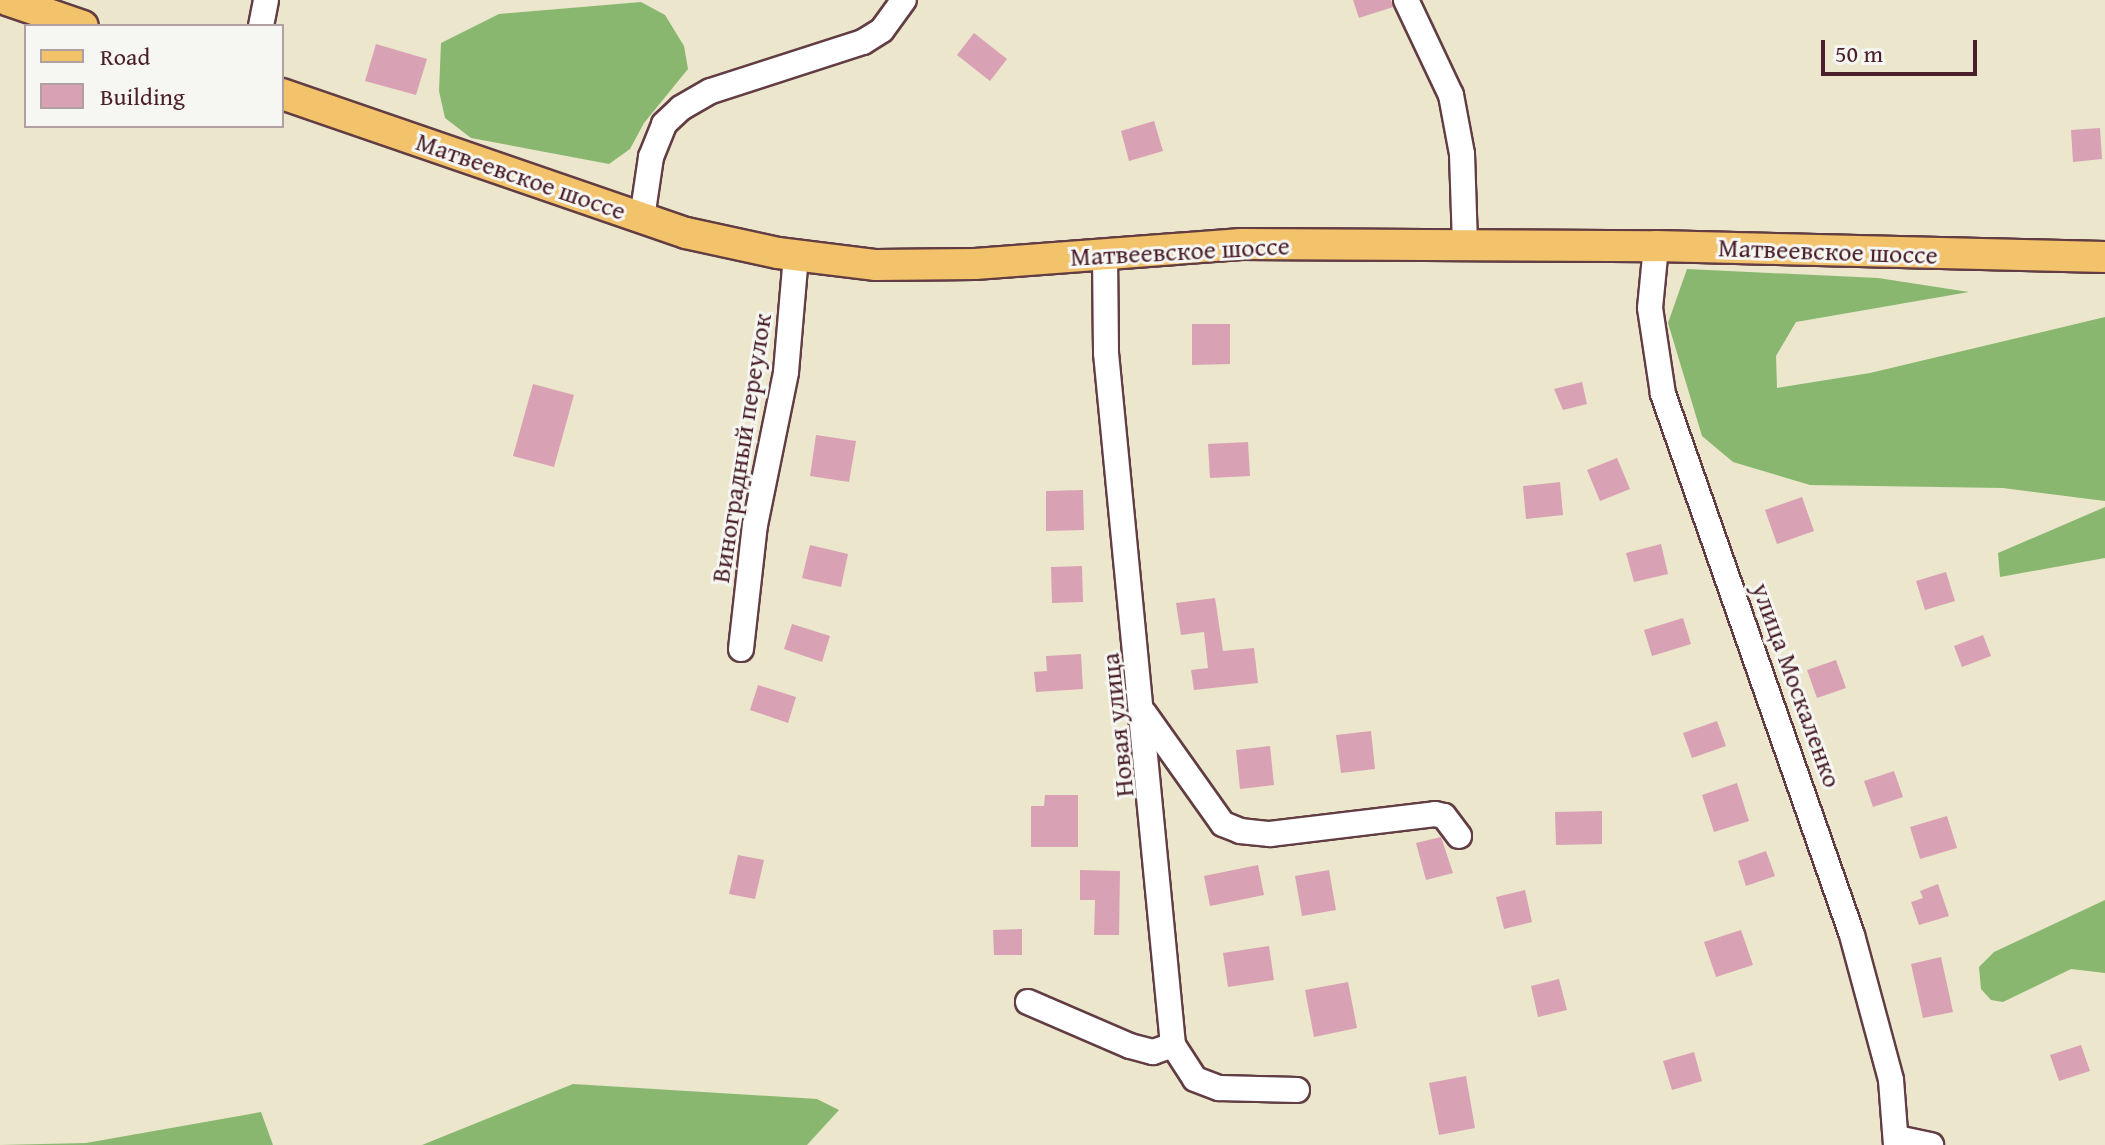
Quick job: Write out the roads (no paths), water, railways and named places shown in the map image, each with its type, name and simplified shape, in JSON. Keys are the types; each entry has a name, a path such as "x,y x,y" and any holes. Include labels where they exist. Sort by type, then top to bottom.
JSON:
{"main road":[{"path":"7,0 77,24"},
{"name":"Матвеевское шоссе","path":"284,95 686,233 796,256 876,265 1105,255 1241,244 1671,246 2105,257"}],"street":[{"path":"261,24 266,0"},
{"path":"642,218 651,157 664,124 681,108 711,91 863,42 882,30 904,0"},
{"path":"1406,0 1451,95 1462,154 1465,244"},
{"name":"улица Москаленко","path":"1671,246 1650,308 1663,394 1852,935 1883,1041 1896,1142"},
{"name":"Новая улица","path":"1105,255 1106,353 1144,713 1173,1045 1195,1079 1219,1088 1297,1090"},
{"name":"Виноградный переулок","path":"741,649 755,525 786,372 796,256"},
{"path":"1144,713 1223,824 1240,831 1270,834 1435,814 1444,816 1459,836"},
{"path":"1028,1002 1130,1046 1153,1052 1173,1045"},
{"path":"1896,1142 1931,1145"}]}
